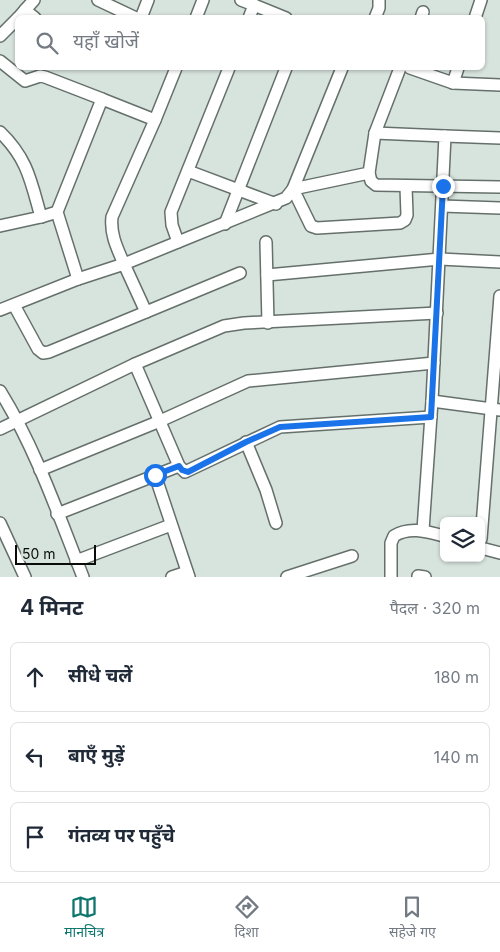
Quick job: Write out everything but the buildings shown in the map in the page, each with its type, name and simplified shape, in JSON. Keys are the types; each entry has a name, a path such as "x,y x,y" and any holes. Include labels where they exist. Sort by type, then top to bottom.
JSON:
{"street":[{"path":"20,15 34,0"},
{"path":"98,0 130,15"},
{"path":"142,15 148,0"},
{"path":"197,15 202,0"},
{"path":"241,0 279,15"},
{"path":"376,15 379,0"},
{"path":"476,15 481,0"},
{"path":"250,15 254,5"},
{"path":"0,36 15,20"},
{"path":"0,61 24,81 40,76 45,77 156,120"},
{"path":"146,312 113,238 112,217 156,120 175,70"},
{"path":"178,242 172,225 171,212 228,70"},
{"path":"225,224 285,70"},
{"path":"0,310 78,279 124,264 276,204 286,198 293,189 341,70"},
{"path":"399,70 375,133 369,173 371,181 376,185 406,187 500,187"},
{"path":"416,70 453,83 500,85"},
{"path":"453,83 457,70"},
{"path":"78,279 57,212 102,99"},
{"path":"0,132 19,152 25,163 41,217"},
{"path":"375,133 500,138"},
{"path":"424,530 440,259 444,136"},
{"path":"188,171 276,204"},
{"path":"293,189 369,173"},
{"path":"293,189 307,221 311,226 317,228 400,223 407,216 406,187"},
{"path":"442,206 500,208"},
{"path":"0,226 57,212"},
{"path":"266,242 268,323"},
{"path":"267,275 440,259 500,262"},
{"path":"14,305 38,349 43,352 49,352 240,273"},
{"path":"484,517 496,408 500,296"},
{"path":"0,429 136,364 224,326 437,313"},
{"path":"40,470 160,421 248,381 434,363"},
{"path":"136,364 179,466 182,470 188,472 280,427 431,417"},
{"path":"0,391 18,420 83,577"},
{"path":"432,401 496,408"},
{"path":"246,442 266,490 276,523"},
{"path":"57,514 179,466"},
{"path":"155,475 188,574 172,577"},
{"path":"0,523 3,536 26,577"},
{"path":"76,561 171,525"},
{"path":"392,577 391,543 394,536 406,531 424,530 440,535"},
{"path":"485,549 500,553"},
{"path":"287,577 300,575 352,556"}],"route":[{"path":"155,475 179,466 184,472 188,472 264,433 280,427 431,417 443,186"}]}
